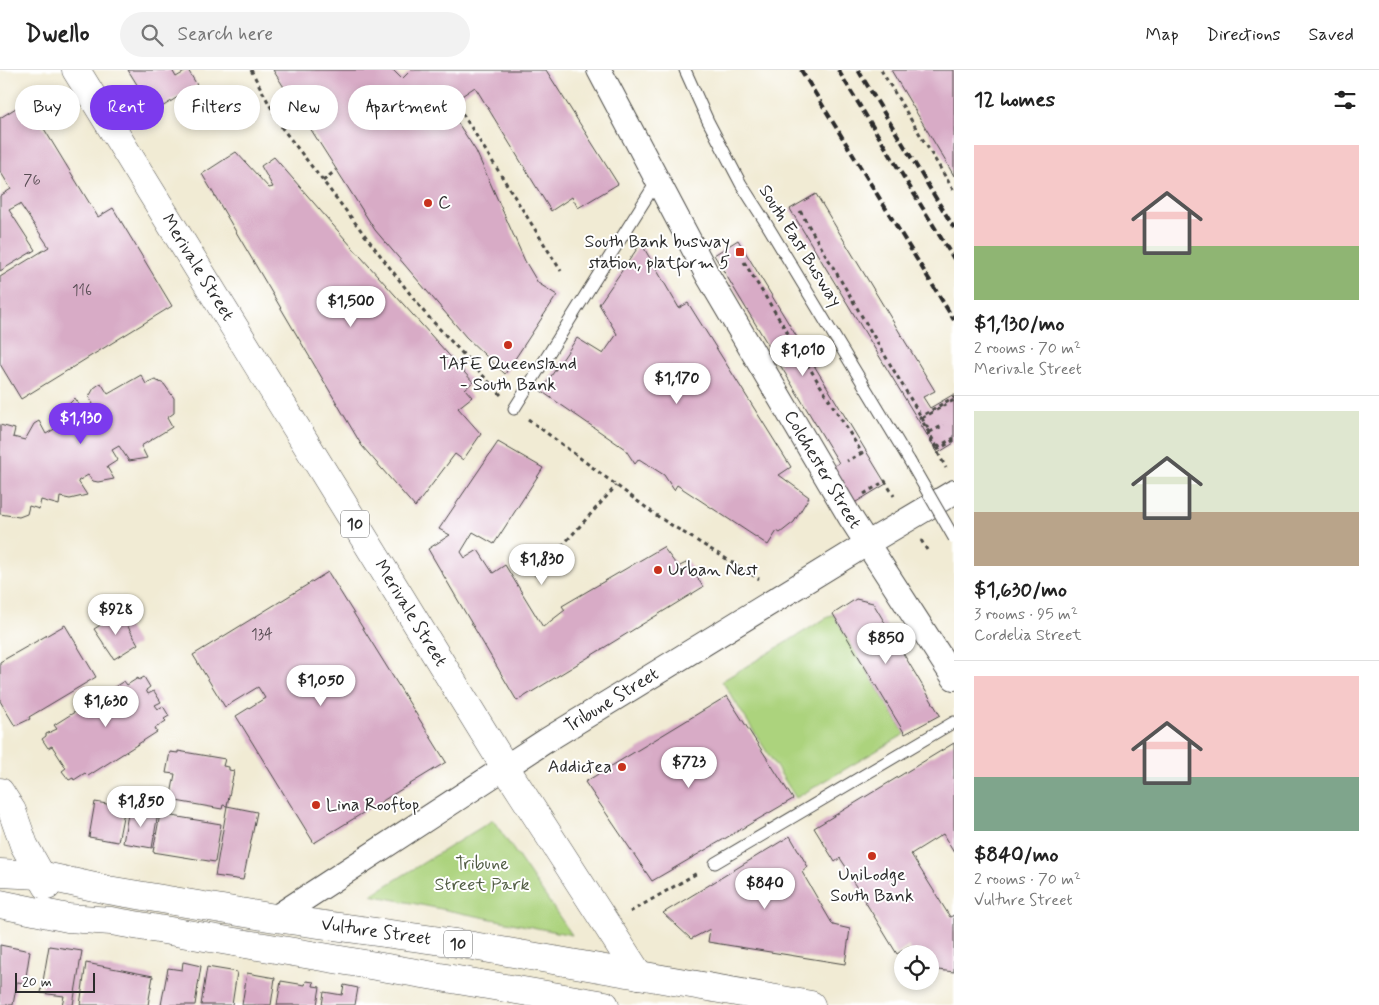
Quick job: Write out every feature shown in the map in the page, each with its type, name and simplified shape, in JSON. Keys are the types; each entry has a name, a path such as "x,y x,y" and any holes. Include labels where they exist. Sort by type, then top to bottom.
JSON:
{"main road":[{"name":"Merivale Street","path":"76,70 505,766 639,975"},
{"name":"10","path":"2,804 12,811 24,845 53,895 111,921"},
{"name":"Vulture Street","path":"0,873 40,875 108,890 275,918 456,943 811,1005"},
{"name":"Vulture Street","path":"0,904 68,918 111,921 605,1005"}],"street":[{"name":"Colchester Street","path":"599,70 708,276 850,517 954,678"},
{"name":"Tribune Street","path":"275,918 505,766 954,492"}],"lane":[{"name":"South East Busway","path":"685,70 708,121 741,184 772,231 954,538"},
{"path":"514,409 657,180"},
{"path":"715,863 954,722"}],"path":[{"path":"251,70 282,128 424,312 514,409 660,518 784,594"},
{"path":"881,70 954,191"},
{"path":"466,119 561,271"},
{"path":"323,181 336,170"},
{"path":"800,212 930,432 944,425 928,434 946,468"},
{"path":"744,262 862,453 848,461"},
{"path":"922,418 954,399"},
{"path":"954,399 920,417 937,447 954,439"},
{"path":"937,450 954,439"},
{"path":"866,492 885,481 894,496"},
{"path":"535,576 616,486"},
{"path":"630,912 702,870"}],"green space":[{"path":"833,614 905,734 796,798 722,681"},
{"name":"Tribune Street Park","path":"493,820 572,935 371,895"}],"building":[{"path":"128,70 172,70 176,77 188,70 197,85 174,85 174,99 164,106 164,85 137,85"},
{"name":"C","path":"273,70 393,70 402,79 411,70 546,70 618,184 578,208 572,197 551,211 475,87 466,93 466,85 348,85 348,130 462,130 476,151 525,261 538,283 557,295 505,374 466,337 375,230 311,130 338,130 338,85 283,85"},
{"path":"891,70 954,70 954,176 946,162"},
{"path":"15,109 15,130 45,130 98,217 113,208 172,306 21,399 0,364 0,277 49,247 20,204 9,210 35,250 0,271 0,196 11,189 0,171 0,118"},
{"path":"236,152 269,188 273,187 261,166 274,157 473,382 465,389 472,397 458,408 481,434 463,460 455,454 415,507 362,446 202,174"},
{"path":"816,194 935,391 923,397 930,408 954,394 954,443 938,453 790,209"},
{"path":"738,240 886,484 851,505 829,469 839,463 714,255"},
{"path":"641,243 679,308 688,303 791,467 779,475 809,497 794,522 780,533 777,531 768,545 677,485 674,490 664,475 639,459 635,464 625,449 541,391 577,338 603,354 617,334 599,304"},
{"path":"141,375 146,384 155,380 164,384 174,398 174,413 167,418 172,427 141,446 147,458 129,461 119,446 112,450 118,460 107,467 114,479 98,482 93,481 88,475 78,481 87,495 70,499 60,497 59,505 41,500 39,509 29,506 27,514 19,517 0,514 0,425 15,429 13,437 25,440 34,424 39,421 46,434 68,421 64,414 68,405 75,398 82,410 93,404 89,397 94,388 101,383 108,394"},
{"name":"Urban Nest","path":"498,442 543,468 494,544 473,532 461,552 465,558 478,550 493,573 505,565 543,627 565,610 562,606 663,547 678,567 688,562 703,587 517,701 428,549 450,535 439,529"},
{"path":"328,572 446,762 314,843 236,716 265,698 258,687 225,707 193,655"},
{"path":"856,599 873,603 940,715 905,734 833,614"},
{"path":"120,613 138,644 114,659 94,629"},
{"path":"65,625 96,677 29,717 30,719 15,726 0,701 0,662"},
{"path":"144,677 150,687 146,690 148,694 154,691 161,702 155,705 158,709 163,706 169,716 164,719 166,721 155,728 157,732 88,776 85,773 74,780 73,778 69,780 62,771 66,768 52,746 48,748 42,739 46,734 57,729 54,725 124,681 127,685 138,678 139,680"},
{"path":"727,696 793,799 652,881 585,782"},
{"name":"UniLodge South Bank","path":"954,743 954,853 943,834 911,854 950,917 954,915 954,972 939,970 939,945 894,945 894,949 852,880 854,879 840,858 835,862 814,828"},
{"path":"178,751 225,759 223,766 229,767 229,770 234,771 227,806 223,805 222,809 170,800 175,774 166,773 170,752 178,753"},
{"path":"95,802 125,807 118,842 89,837"},
{"path":"227,806 257,812 243,880 215,876"},
{"path":"129,808 158,813 152,848 123,843"},
{"path":"160,814 221,824 215,862 153,852"},
{"path":"790,836 808,867 802,872 833,925 850,929 845,964 708,942 710,929 691,939 663,913"},
{"path":"0,945 30,951 25,983 17,982 13,1005 0,1005"},
{"path":"49,946 82,951 73,1005 62,1005 64,996 41,993"},
{"path":"183,962 201,966 195,1005 161,1005 168,968 182,970"},
{"path":"86,963 153,976 148,1005 80,1005"},
{"path":"207,967 237,972 232,1005 201,1005"},
{"path":"247,973 275,978 271,1005 242,1005"},
{"path":"281,981 305,985 306,981 314,982 313,986 320,987 317,1005 277,1005"},
{"path":"344,985 358,988 355,1005 322,1005 324,992 342,995"}],"railway":[{"path":"801,70 954,320"},
{"path":"838,70 954,259"},
{"path":"858,70 954,228"}],"place":[{"name":"C","path":"428,203"},
{"name":"South Bank busway station, platform 5","path":"740,252"},
{"name":"TAFE Queensland - South Bank","path":"508,345"},
{"name":"Urban Nest","path":"658,570"},
{"name":"Addictea","path":"622,767"},
{"name":"Lina Rooftop","path":"316,805"},
{"name":"UniLodge South Bank","path":"872,856"}]}
